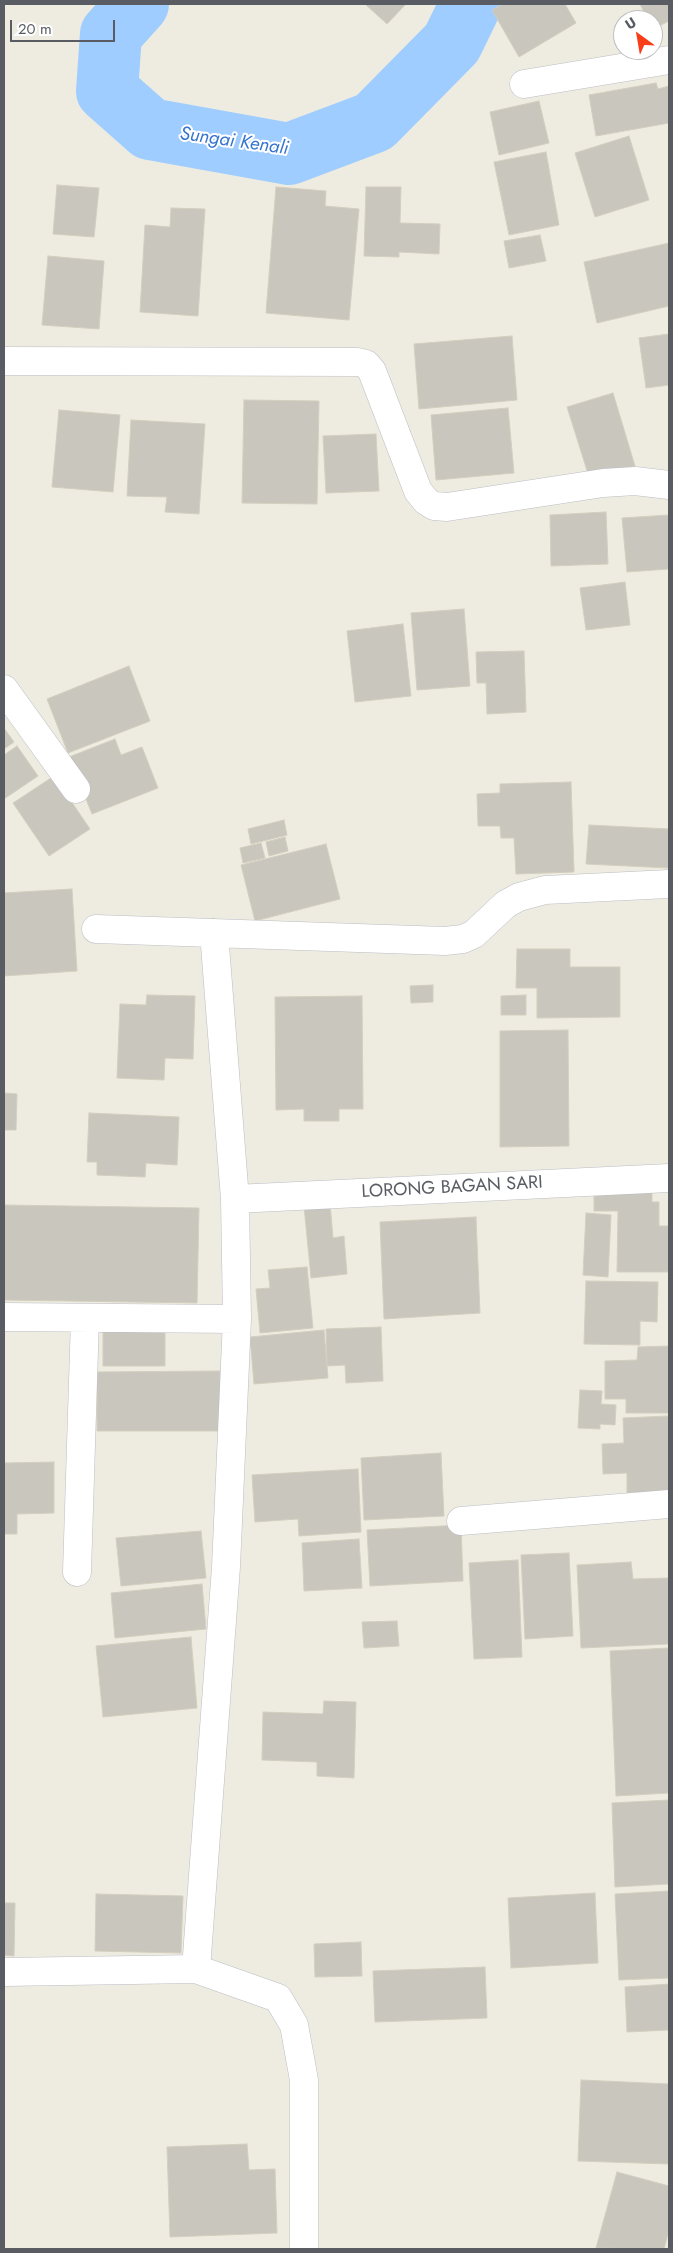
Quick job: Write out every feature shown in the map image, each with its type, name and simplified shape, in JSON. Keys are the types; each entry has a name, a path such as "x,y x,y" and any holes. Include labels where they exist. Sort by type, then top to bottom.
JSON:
{"street":[{"path":"524,84 669,60"},
{"path":"4,361 348,362 366,364 372,371 418,491 426,501 434,506 447,507 603,483 635,481 669,485"},
{"path":"4,689 76,789"},
{"path":"96,929 445,941 463,939 474,934 506,904 519,897 545,890 669,884"},
{"path":"196,1969 226,1567 237,1319 235,1199 214,933"},
{"name":"LORONG BAGAN SARI","path":"235,1199 669,1178"},
{"path":"4,1317 237,1319"},
{"path":"76,1572 85,1318"},
{"path":"461,1520 669,1504"},
{"path":"4,1972 196,1969 278,1998 294,2025 304,2080 304,2249"}],"building":[{"path":"365,4 406,4 387,24"},
{"path":"503,4 565,4 576,23 519,57 492,10"},
{"path":"640,4 669,4 669,21 663,24 663,10 643,10"},
{"path":"656,83 658,89 669,86 669,123 596,136 589,95"},
{"path":"539,101 549,143 499,155 490,112"},
{"path":"629,136 649,200 595,217 575,153"},
{"path":"546,152 559,225 509,235 494,162"},
{"path":"57,185 99,188 94,237 53,234"},
{"path":"276,187 326,191 325,206 359,209 349,320 266,313"},
{"path":"366,187 401,187 400,223 440,224 439,254 399,252 399,257 364,256"},
{"path":"171,208 205,209 198,316 140,312 145,225 170,227"},
{"path":"540,235 546,261 509,268 504,241"},
{"path":"669,243 669,306 597,323 584,262"},
{"path":"48,256 104,261 99,329 42,325"},
{"path":"669,334 669,385 646,388 639,338"},
{"path":"512,336 517,400 419,409 414,344"},
{"path":"613,393 635,466 590,480 567,407"},
{"path":"244,400 319,401 317,504 242,503"},
{"path":"508,408 514,473 436,480 431,415"},
{"path":"59,410 120,415 113,492 52,487"},
{"path":"131,420 205,424 199,514 165,512 167,497 127,496"},
{"path":"376,434 379,491 326,493 323,436"},
{"path":"606,512 608,564 551,566 550,515"},
{"path":"669,515 669,569 627,572 622,518"},
{"path":"625,582 630,625 586,630 580,588"},
{"path":"464,609 470,686 417,690 411,613"},
{"path":"403,624 411,696 355,702 347,631"},
{"path":"524,651 526,712 487,714 486,683 477,683 476,652"},
{"path":"129,666 150,721 68,753 47,699"},
{"path":"4,728 14,742 4,749"},
{"path":"115,739 121,755 142,747 158,788 92,814 69,757"},
{"path":"17,746 38,776 4,799 4,755"},
{"path":"54,776 90,829 49,856 13,803"},
{"path":"571,782 574,872 516,874 514,838 501,838 500,826 478,826 477,794 500,793 500,784"},
{"path":"284,820 287,835 251,844 248,829"},
{"path":"589,825 669,829 669,868 586,864"},
{"path":"285,837 288,851 269,856 266,842"},
{"path":"261,843 265,858 243,863 240,848"},
{"path":"326,844 340,899 255,921 241,865"},
{"path":"72,889 77,971 4,976 4,893"},
{"path":"517,949 570,949 570,967 620,967 620,1017 537,1018 537,988 516,988"},
{"path":"433,985 433,1002 411,1003 410,986"},
{"path":"147,995 195,996 193,1059 165,1058 164,1080 117,1078 120,1004 146,1005"},
{"path":"526,995 526,1015 501,1015 501,996"},
{"path":"362,996 363,1109 339,1109 339,1121 304,1121 304,1109 276,1110 275,997"},
{"path":"568,1030 569,1146 500,1147 500,1031"},
{"path":"4,1093 17,1094 16,1130 4,1130"},
{"path":"89,1113 179,1117 177,1165 146,1163 145,1177 97,1175 97,1162 87,1162"},
{"path":"594,1188 652,1188 652,1202 659,1202 659,1226 669,1226 669,1272 617,1272 618,1211 594,1211"},
{"path":"330,1203 333,1238 344,1236 347,1274 311,1278 304,1206"},
{"path":"4,1205 199,1208 197,1303 4,1300"},
{"path":"586,1213 611,1215 608,1277 583,1275"},
{"path":"476,1217 480,1313 384,1319 380,1222"},
{"path":"307,1267 313,1328 260,1333 256,1289 270,1288 268,1270"},
{"path":"586,1281 658,1282 657,1322 640,1321 640,1345 584,1344"},
{"path":"381,1327 383,1381 346,1383 345,1365 327,1366 326,1329"},
{"path":"103,1330 165,1330 165,1366 103,1366"},
{"path":"324,1330 328,1378 254,1384 250,1337"},
{"path":"669,1346 669,1413 626,1413 626,1399 605,1399 605,1361 637,1360 638,1347"},
{"path":"220,1371 220,1431 97,1431 97,1372"},
{"path":"580,1390 602,1391 601,1404 616,1405 615,1425 600,1424 600,1429 578,1428"},
{"path":"669,1416 669,1491 627,1493 627,1473 603,1474 602,1444 624,1443 623,1418"},
{"path":"441,1453 444,1516 364,1520 361,1458"},
{"path":"54,1462 54,1513 17,1514 17,1534 4,1534 4,1463"},
{"path":"358,1469 361,1532 299,1536 298,1519 255,1522 252,1475"},
{"path":"461,1525 463,1581 370,1586 367,1530"},
{"path":"201,1531 206,1578 121,1586 116,1538"},
{"path":"359,1539 362,1588 304,1591 302,1543"},
{"path":"569,1553 573,1636 525,1639 521,1555"},
{"path":"518,1560 522,1657 474,1659 469,1563"},
{"path":"631,1562 633,1579 669,1578 669,1644 581,1648 577,1565"},
{"path":"202,1584 206,1629 115,1638 111,1593"},
{"path":"397,1621 399,1646 364,1648 362,1622"},
{"path":"191,1637 197,1708 103,1717 96,1646"},
{"path":"669,1648 669,1793 616,1796 610,1651"},
{"path":"324,1701 356,1702 354,1778 317,1776 317,1762 262,1760 263,1712 323,1714"},
{"path":"669,1800 669,1884 615,1887 612,1803"},
{"path":"669,1891 669,1978 619,1980 615,1894"},
{"path":"595,1893 598,1963 511,1968 508,1898"},
{"path":"96,1894 183,1896 181,1953 95,1951"},
{"path":"4,1903 15,1903 14,1956 4,1955"},
{"path":"361,1942 362,1976 315,1977 314,1944"},
{"path":"485,1967 487,2018 375,2022 373,1971"},
{"path":"669,1984 669,2030 627,2032 625,1987"},
{"path":"581,2080 669,2084 669,2164 578,2161"},
{"path":"247,2144 249,2170 275,2169 277,2233 170,2237 167,2147"},
{"path":"617,2172 669,2186 669,2230 664,2249 596,2248"}],"waterway":[{"name":"Sungai Kenali","path":"138,4 111,34 107,91 150,129 289,154 374,122 452,43 471,4"}]}
